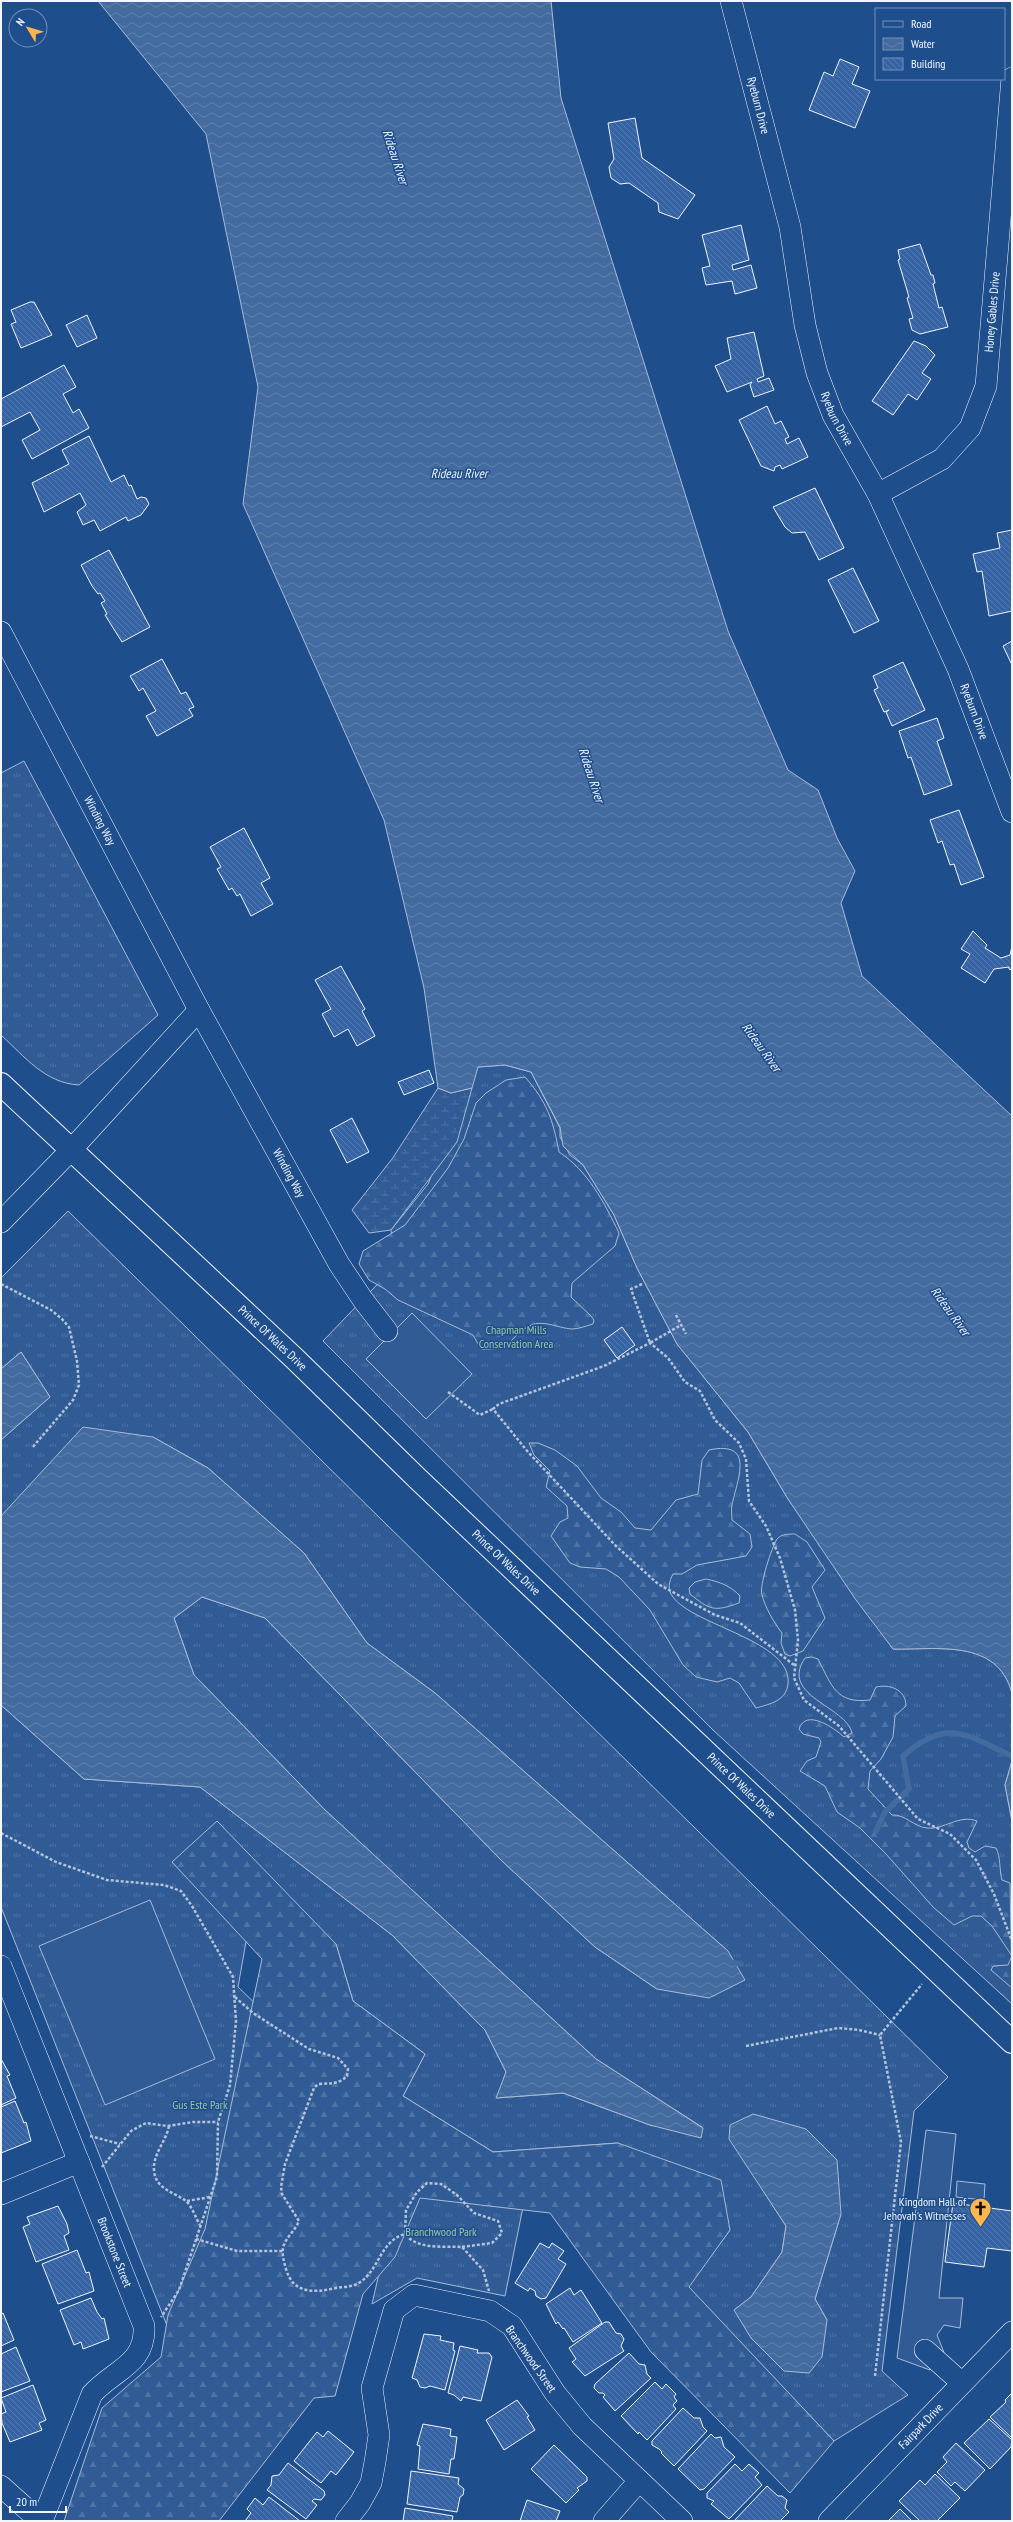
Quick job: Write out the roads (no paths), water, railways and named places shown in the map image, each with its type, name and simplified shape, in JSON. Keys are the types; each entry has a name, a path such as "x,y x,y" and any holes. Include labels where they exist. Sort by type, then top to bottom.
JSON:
{"main road":[{"name":"Prince Of Wales Drive","path":"1,1084 294,1358 419,1480 1012,2042"}],"street":[{"name":"Ryeburn Drive","path":"731,1 790,227 805,325 817,373 833,415 878,494 958,669 1012,812"},
{"name":"Honey Gables Drive","path":"878,494 942,459 970,428 986,386 1012,78"},
{"name":"Winding Way","path":"1,632 199,1010 338,1264 387,1331"},
{"path":"1,1222 71,1150 199,1010"},
{"name":"Brookstone Street","path":"1,1966 144,2326 145,2341 139,2356 103,2382 92,2394 41,2521"},
{"path":"1,2194 81,2169"},
{"name":"Branchwood Street","path":"346,2521 360,2503 371,2483 379,2436 372,2388 394,2310 414,2294 490,2311 512,2326 555,2393 582,2426 682,2521"},
{"name":"Fairpark Drive","path":"829,2521 1012,2332"},
{"path":"925,2350 962,2383"},
{"path":"604,2521 639,2481"},
{"path":"1,2486 41,2521"}],"water":[{"name":"Rideau River","path":"98,1 551,1 561,98 728,631 788,770 818,790 837,838 855,871 841,903 862,976 1012,1116 1012,1693 1004,1675 993,1663 979,1655 946,1649 893,1649 856,1600 788,1499 748,1432 677,1344 637,1268 614,1215 583,1165 563,1146 560,1127 531,1072 505,1065 478,1067 472,1088 451,1093 438,1088 424,988 384,820 243,504 258,387 206,134"},
{"path":"21,1352 50,1397 1,1440 1,1369"},
{"path":"83,1427 153,1437 208,1468 304,1553 367,1643 435,1693 728,1951 745,1980 709,1998 657,1989 595,1947 502,1861 265,1618 202,1597 174,1618 194,1675 325,1810 596,2059 703,2128 701,2138 650,2125 563,2093 496,2098 506,2072 485,2030 392,1935 200,1787 84,1779 1,1705 1,1516"},
{"path":"1012,1761 1012,1821 1005,1785"},
{"path":"753,2114 806,2129 837,2160 841,2214 815,2299 827,2320 822,2357 809,2373 784,2371 751,2338 734,2310 751,2297 782,2252 786,2226 729,2139 730,2125"}],"waterway":[{"path":"876,1831 885,1812 909,1789 903,1756 918,1744 932,1737 945,1733 957,1734 969,1736 1012,1756"},
{"path":"729,1962 741,1964"}],"place":[{"name":"Kingdom Hall of Jehovah's Witnesses","path":"981,2228"}],"park label":[{"name":"Chapman Mills Conservation Area","path":"516,1337"},
{"name":"Gus Este Park","path":"200,2105"},
{"name":"Branchwood Park","path":"441,2232"}]}
